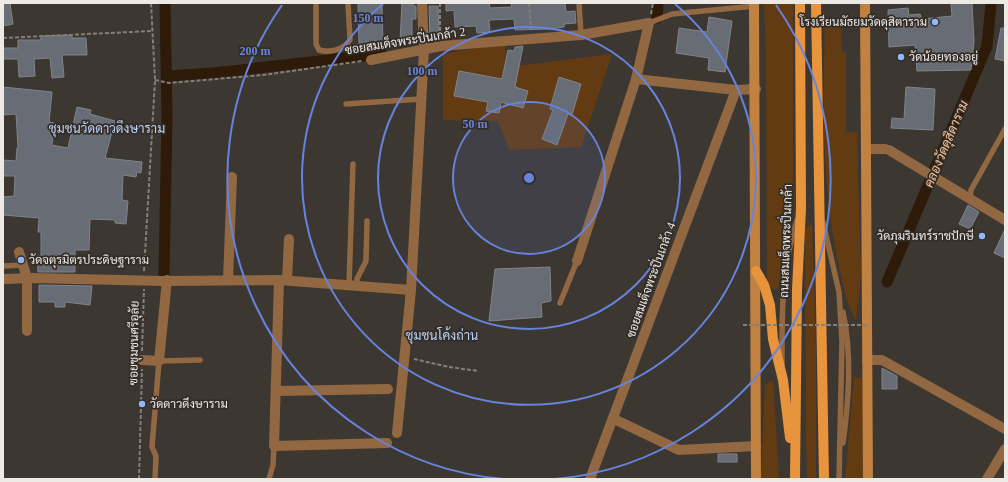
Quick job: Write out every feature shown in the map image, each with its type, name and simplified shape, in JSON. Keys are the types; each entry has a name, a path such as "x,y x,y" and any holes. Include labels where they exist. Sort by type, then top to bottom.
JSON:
{"main road":[{"name":"ถนนสมเด็จพระปิ่นเกล้า","path":"795,479 797,290 801,208 800,3"},
{"path":"816,3 818,200 824,479"},
{"path":"865,3 868,479"},
{"path":"754,4 756,89 756,479"},
{"path":"756,271 766,289 770,304 773,339 783,380 795,466"}],"street":[{"path":"397,433 411,290 424,50 422,3"},
{"path":"577,260 636,79 650,23"},
{"name":"ซอยสมเด็จพระปิ่นเกล้า 2","path":"371,60 441,46 581,35 650,23"},
{"path":"636,79 736,90 756,89"},
{"name":"ซอยสมเด็จพระปิ่นเกล้า 4","path":"590,479 614,419 736,90"},
{"path":"866,149 887,150 1005,220"},
{"path":"228,280 232,177"},
{"path":"289,239 283,280 274,446 387,443"},
{"path":"19,252 27,278 27,331"},
{"path":"3,279 283,280 411,290"},
{"path":"142,360 159,361 167,280"},
{"path":"867,360 882,360 1005,429"},
{"path":"277,391 388,389"},
{"path":"614,419 679,450 756,446"},
{"path":"987,479 1005,449"}],"lane":[{"path":"316,3 316,44 320,50 327,52 342,48 350,40 348,3"},
{"path":"579,3 581,35"},
{"path":"650,23 672,14 754,4"},
{"path":"346,104 421,99"},
{"path":"970,199 972,190 1005,129"},
{"path":"353,164 353,285"},
{"path":"818,200 848,337 848,403 839,468 839,479"},
{"path":"783,380 782,299 788,248 801,208"},
{"path":"353,285 366,261 367,220"},
{"path":"560,302 577,260"},
{"path":"3,266 24,265"},
{"path":"155,479 156,456 152,447 159,361 200,360"},
{"path":"268,479 273,465 274,446"}],"path":[{"name":"ซอยชุมชนศรีอุลัย","path":"139,479 144,279 156,80 151,3"},
{"path":"440,3 441,46"},
{"path":"529,3 532,38"},
{"path":"3,38 152,31"},
{"name":"ซอยสมเด็จพระปิ่นเกล้า 2","path":"156,80 170,83 264,75 371,60"},
{"path":"743,325 869,325"},
{"path":"405,357 449,367 478,371"}],"shaded area":[{"path":"764,3 793,3 793,200 778,290 767,287 766,58"},
{"path":"825,20 841,20 842,51 846,52 846,132 857,132 861,274 856,321 847,301 833,236 829,205 824,144"},
{"path":"505,43 507,67 612,54 581,147 509,150 498,121 443,120 443,54"},
{"path":"812,224 816,350 816,479 807,479 805,228"},
{"path":"854,377 861,378 863,385 863,479 845,479"},
{"path":"773,381 779,479 761,479 765,384"}],"building":[{"path":"3,3 10,3 13,24 3,26"},
{"path":"358,3 382,3 383,44 359,44"},
{"path":"402,3 413,3 413,6 416,6 416,19 412,19 412,41 400,41"},
{"path":"446,3 489,3 490,8 512,7 511,3 565,3 566,12 575,11 576,23 564,24 564,27 549,29 515,30 514,19 489,20 490,32 477,33 476,26 455,27 454,10 446,11"},
{"name":"โรงเรียนมัธยมวัดดุสิตาราม","path":"951,3 972,3 974,41 971,70 917,71 915,45 889,47 888,10 908,8 909,15 920,14 922,19 952,16"},
{"path":"429,6 438,6 439,37 430,37"},
{"path":"709,17 732,21 725,72 708,70 709,58 676,53 679,28 707,32"},
{"path":"1001,28 1005,28 1005,61 995,59"},
{"path":"72,35 72,38 86,38 87,55 62,55 64,77 52,78 50,58 34,59 35,76 19,77 18,59 3,59 3,48 18,48 18,40 41,40 41,36"},
{"path":"523,46 515,87 528,91 523,108 501,102 499,113 486,111 488,102 454,96 459,71 502,79 508,50 514,51 515,47"},
{"path":"559,77 581,84 572,115 568,114 557,145 542,139 553,110 550,109"},
{"path":"3,87 52,92 49,122 54,123 52,145 68,148 77,107 91,110 90,114 115,121 105,158 142,162 141,173 137,172 136,177 123,175 122,200 128,201 126,224 115,223 115,220 90,219 89,250 75,250 75,272 38,272 37,256 41,256 41,232 38,232 39,218 3,215 3,197 14,196 15,176 3,176 3,160 16,161 18,148 16,114 3,115"},
{"path":"906,87 935,89 933,130 891,128 892,118 904,119"},
{"path":"968,205 979,212 970,229 959,224"},
{"path":"1005,229 1005,258 994,253"},
{"path":"550,267 551,301 541,303 542,317 489,321 495,269"},
{"path":"39,285 92,286 90,305 65,302 65,307 55,307 55,302 39,302"},
{"path":"882,368 897,376 897,389 882,389"},
{"path":"718,454 737,454 737,462 718,462"}],"waterway":[{"path":"164,274 167,117 165,3"},
{"path":"657,18 658,3"},
{"name":"คลองวัดดุสิดาราม","path":"887,282 987,46 991,3"},
{"path":"167,76 213,73 382,54"}],"place":[{"name":"โรงเรียนมัธยมวัดดุสิตาราม","path":"935,22"},
{"name":"วัดน้อยทองอยู่","path":"901,57"},
{"name":"วัดภุมรินทร์ราชปักษี","path":"982,236"},
{"name":"วัดจตุรมิตรประดิษฐาราม","path":"21,260"},
{"name":"วัดดาวดึงษาราม","path":"142,404"}],"district":[{"name":"ชุมชนวัดดาวดึงษาราม","path":"107,128"},
{"name":"ชุมชนโค้งถ่าน","path":"442,335"}]}
